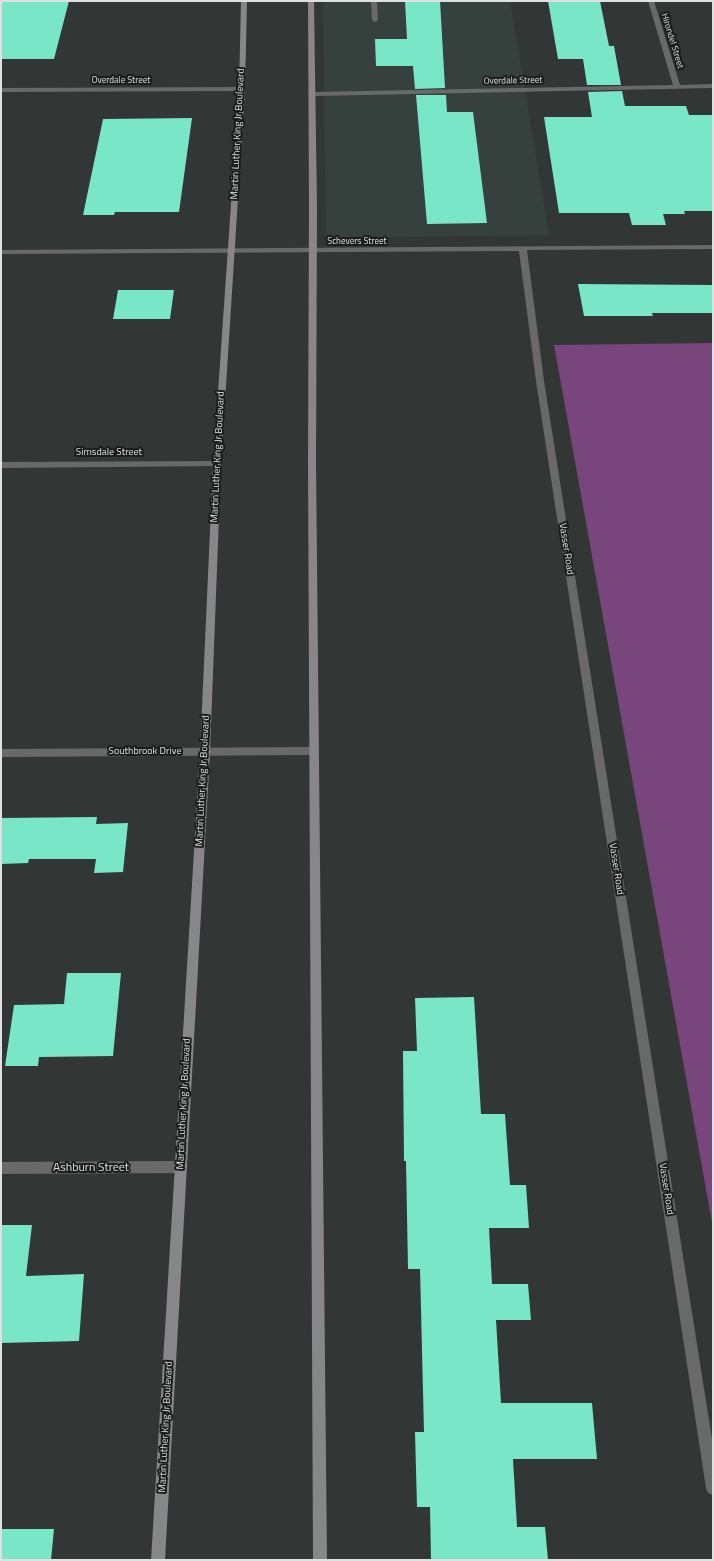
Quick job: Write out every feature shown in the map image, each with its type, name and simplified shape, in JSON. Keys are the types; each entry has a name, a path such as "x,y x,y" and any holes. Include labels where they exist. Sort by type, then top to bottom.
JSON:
{"main road":[{"name":"Martin Luther King Jr Boulevard","path":"158,1560 205,752 217,464 242,89 244,1"},
{"path":"311,1 313,94 312,462 320,1560"}],"street":[{"path":"374,1 375,20"},
{"name":"Hirondel Street","path":"651,1 677,86"},
{"name":"Overdale Street","path":"313,94 713,86"},
{"name":"Overdale Street","path":"1,90 242,89"},
{"name":"Schevers Street","path":"1,252 523,250 713,247"},
{"name":"Vasser Road","path":"523,250 542,397 713,1488"},
{"name":"Simsdale Street","path":"1,464 217,464"},
{"name":"Southbrook Drive","path":"1,753 314,751"},
{"name":"Ashburn Street","path":"1,1168 181,1167"}],"shaded area":[{"path":"323,1 510,1 549,235 326,238"},
{"path":"713,343 713,1228 554,345"}],"building":[{"path":"1,1 69,1 54,59 1,59"},
{"path":"405,1 440,1 445,88 415,89 413,66 376,66 375,39 407,39"},
{"path":"548,1 600,1 609,46 614,46 621,85 587,85 583,59 558,59"},
{"path":"622,91 625,106 686,106 689,115 713,115 713,211 684,211 685,214 663,214 666,225 632,225 629,213 559,213 544,117 592,117 588,92"},
{"path":"416,95 446,95 447,112 473,112 487,223 427,224"},
{"path":"192,118 179,212 115,212 114,215 83,215 103,119"},
{"path":"578,284 713,285 713,313 652,313 653,316 584,316"},
{"path":"118,290 174,290 170,319 113,319"},
{"path":"97,817 96,824 128,823 123,872 94,873 96,859 29,859 28,863 1,864 1,818"},
{"path":"67,973 121,973 113,1056 39,1057 38,1066 5,1066 14,1005 64,1004"},
{"path":"474,997 481,1114 505,1114 510,1185 526,1185 529,1228 489,1228 492,1284 528,1284 531,1320 496,1320 501,1403 592,1403 597,1459 513,1459 517,1527 545,1527 548,1560 431,1560 430,1507 417,1507 415,1432 424,1432 420,1269 408,1269 406,1161 404,1161 403,1051 417,1051 415,998"},
{"path":"1,1225 32,1225 26,1276 84,1274 79,1341 1,1343"},
{"path":"1,1529 54,1529 51,1560 1,1560"}]}
